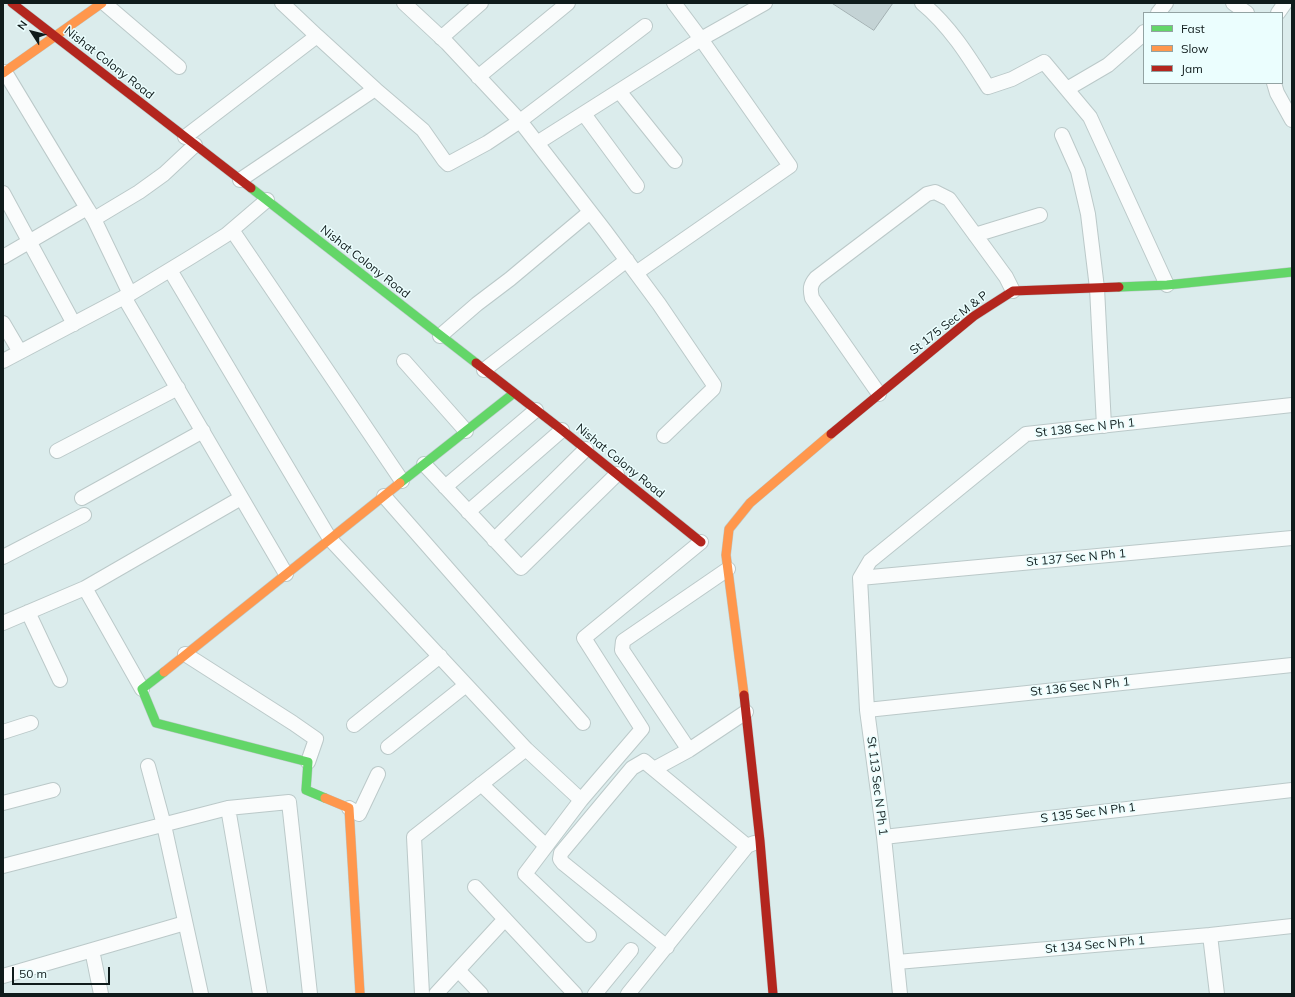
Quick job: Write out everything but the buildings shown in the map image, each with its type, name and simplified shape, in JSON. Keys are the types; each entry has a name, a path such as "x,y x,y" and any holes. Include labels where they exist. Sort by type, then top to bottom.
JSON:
{"street":[{"name":"Nishat Colony Road","path":"12,3 562,430 701,542"},
{"path":"179,67 103,3 4,72 91,214 127,295 178,388 286,574"},
{"path":"282,3 316,36 423,130 448,164 487,143 520,121 644,26"},
{"path":"404,3 441,38 520,121 627,260 659,304 714,386 664,436"},
{"path":"441,38 481,3"},
{"path":"478,77 568,3"},
{"path":"636,273 790,166 674,3"},
{"path":"922,3 936,15 960,44 988,87 1012,80 1044,62 1090,116 1167,285"},
{"path":"1159,12 1166,3"},
{"path":"1233,3 1246,12"},
{"path":"1279,12 1285,3"},
{"path":"537,143 759,4"},
{"path":"1067,89 1108,65 1143,33"},
{"path":"3,257 28,242 139,192 164,174 190,141 316,36"},
{"path":"1274,84 1277,93 1292,120"},
{"path":"240,180 375,89"},
{"path":"619,91 675,161"},
{"path":"584,114 637,186"},
{"path":"1062,135 1078,171 1088,214 1097,288 1104,426"},
{"path":"879,394 812,298 810,289 811,284 816,278 927,194 935,192 949,199 1006,277 1013,291 1167,285 1292,272"},
{"path":"3,193 28,242 74,324"},
{"path":"3,361 74,324 170,270 232,230 266,200"},
{"path":"440,336 590,212"},
{"path":"975,235 1040,215"},
{"path":"232,230 402,481"},
{"path":"484,370 627,260"},
{"path":"170,270 330,539 526,749 581,800"},
{"name":"St 175 Sec M & P","path":"773,994 753,843 746,712 727,562 730,529 750,503 879,394 974,316 1013,291"},
{"path":"3,323 20,352"},
{"path":"404,361 466,431"},
{"path":"57,451 178,388"},
{"path":"142,689 514,393"},
{"name":"St 138 Sec N Ph 1","path":"860,578 870,561 1026,434 1292,405"},
{"path":"445,487 536,410"},
{"path":"468,512 562,430"},
{"path":"82,498 203,431"},
{"path":"494,540 586,449"},
{"path":"424,464 521,568 617,474"},
{"path":"384,496 583,723"},
{"path":"3,623 84,588 241,498"},
{"path":"3,557 84,515"},
{"name":"St 137 Sec N Ph 1","path":"860,578 1292,538"},
{"path":"589,935 526,874 581,800 642,729 584,638 701,542"},
{"path":"689,750 622,650 623,641 727,562"},
{"name":"St 113 Sec N Ph 1","path":"860,578 867,710 884,837 900,994"},
{"path":"84,588 142,689 156,723 308,762"},
{"path":"28,612 60,680"},
{"path":"185,654 316,739 308,762 306,790 349,808 359,814 378,774"},
{"path":"354,725 440,656"},
{"name":"St 136 Sec N Ph 1","path":"867,710 1292,665"},
{"path":"388,747 466,685"},
{"path":"654,769 689,750 746,712"},
{"path":"3,732 31,723"},
{"path":"422,994 414,837 526,749"},
{"path":"628,994 667,947 753,843 644,761 632,768 561,853 560,858 667,947"},
{"path":"148,766 164,825 201,994"},
{"path":"481,784 546,846"},
{"path":"3,803 54,790"},
{"name":"S 135 Sec N Ph 1","path":"884,837 1292,790"},
{"path":"3,866 228,808 289,802 310,994"},
{"path":"228,808 260,994"},
{"path":"349,808 360,994"},
{"path":"475,887 575,994"},
{"path":"436,994 505,919"},
{"path":"3,976 185,922"},
{"name":"St 134 Sec N Ph 1","path":"897,962 1210,935 1292,926"},
{"path":"1210,935 1217,994"},
{"path":"92,950 101,994"},
{"path":"595,994 631,950"},
{"path":"458,970 481,994"}],"traffic: fast":[{"path":"251,188 476,363"},
{"path":"1119,287 1167,285 1292,272"},
{"path":"400,483 514,393"},
{"path":"164,672 142,689 156,723 308,762 306,790 325,798"}],"traffic: slow":[{"path":"3,73 102,3"},
{"path":"744,695 726,555 729,529 750,503 831,434"},
{"path":"164,672 400,483"},
{"path":"325,798 349,808 360,994"}],"traffic: jam":[{"path":"12,3 251,188"},
{"path":"831,434 974,316 1013,291 1119,287"},
{"path":"476,363 701,542"},
{"path":"744,695 760,841 773,994"}]}
